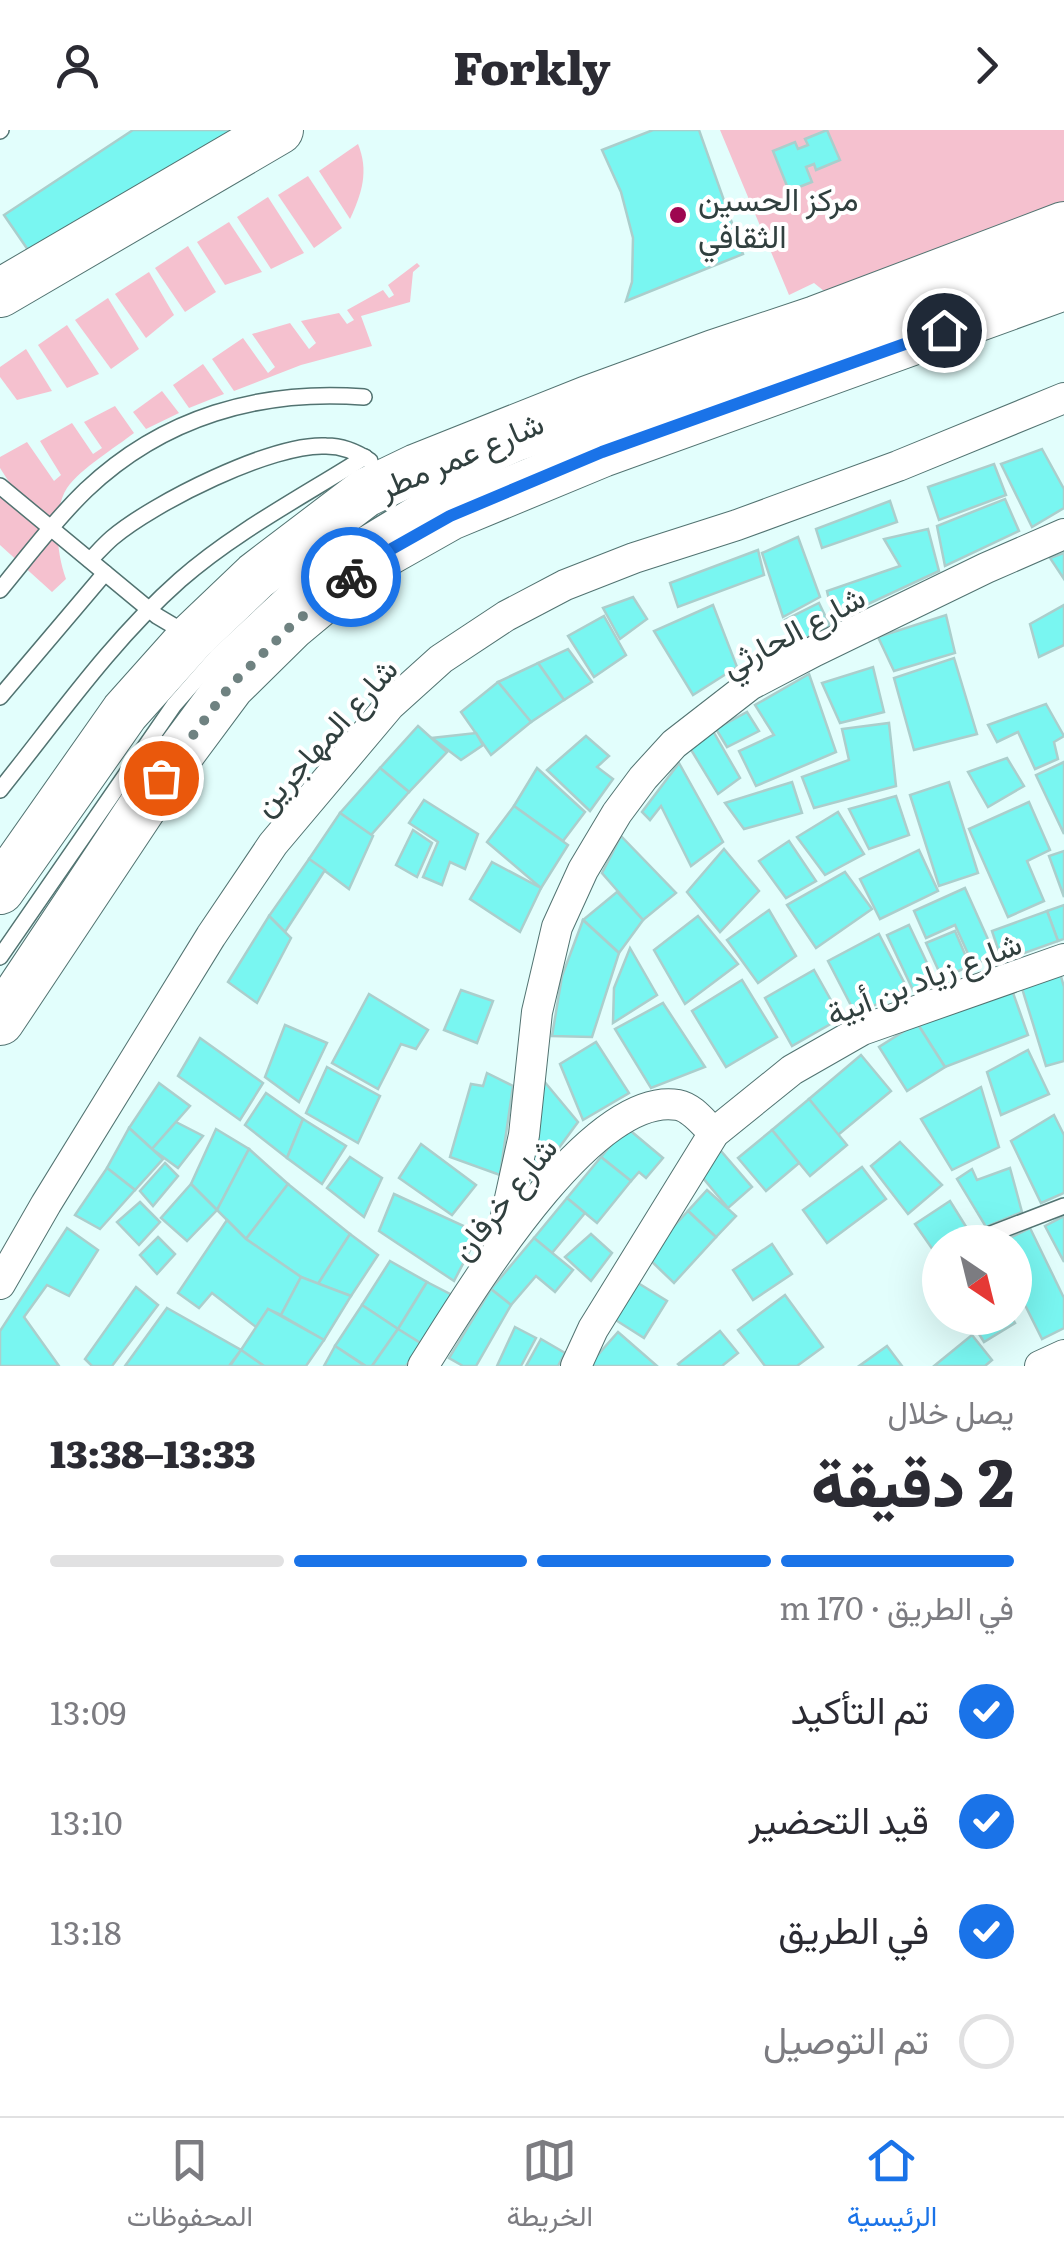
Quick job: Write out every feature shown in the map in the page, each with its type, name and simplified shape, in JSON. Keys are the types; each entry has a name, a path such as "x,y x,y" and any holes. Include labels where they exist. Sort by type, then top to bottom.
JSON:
{"main road":[{"path":"0,292 279,130"},
{"name":"شارع عمر مطر","path":"0,890 126,712 192,637 256,576 366,493 379,468 816,320 1064,226"},
{"name":"شارع عمر مطر","path":"0,1021 161,778 230,686 292,625 388,551 450,516 602,452 1064,286"},
{"path":"816,320 944,330"}],"street":[{"name":"شارع المهاجرين","path":"0,1284 210,936 273,844 390,705 441,659 506,616 565,585 898,466 1064,398"},
{"name":"شارع الحارثي","path":"499,1248 524,1135 537,1012 557,928 583,870 616,813 674,744 750,685 986,568 1064,534"},
{"name":"شارع زياد بن أبية","path":"576,1366 602,1314 714,1133 792,1070 862,1030 1064,959"},
{"name":"شارع خرفان","path":"424,1366 499,1248 577,1156 622,1121 644,1110 674,1104 689,1109 714,1133"},
{"path":"1040,1366 1064,1356"}],"lane":[{"path":"0,957 185,693 217,656 290,588 351,542 435,491 520,453 884,325 1064,256"},
{"path":"0,590 72,504 108,471 184,424 231,407 279,398 364,397"},
{"path":"90,560 112,538 165,504 262,459 299,448 325,446 354,452 379,468"},
{"path":"0,790 100,666 181,579 216,551 379,468"},
{"path":"2,493 167,623 192,637"},
{"path":"0,696 105,573"},
{"path":"1014,1225 1064,1206"}],"shaded area":[{"path":"720,130 1064,130 1064,206 829,295 814,283 789,295"},
{"path":"358,144 363,182 350,219 319,171"},
{"path":"308,176 342,228 314,248 278,195"},
{"path":"268,197 304,253 271,269 237,217"},
{"path":"229,222 262,272 225,285 197,242"},
{"path":"188,246 216,292 185,312 155,268"},
{"path":"417,263 420,266 413,272 410,302 361,316 372,346 301,365 234,391 212,359 243,338 268,373 275,367 252,334 290,323 309,349 316,343 301,321 339,313 347,324 354,320 347,310 383,290 389,298 394,295 388,285"},
{"path":"149,272 174,315 146,338 115,294"},
{"path":"108,298 139,349 111,369 75,320"},
{"path":"67,325 99,374 67,388 38,345"},
{"path":"26,349 52,391 17,400 0,377 0,367"},
{"path":"203,364 224,394 189,408 173,385"},
{"path":"162,391 179,413 146,429 133,412"},
{"path":"115,406 134,433 89,466 67,488 59,509 58,533 66,579 52,592 0,545 0,489 13,508 22,502 0,468 0,457 27,442 54,481 61,475 40,441 72,423 93,454 102,448 84,422"}],"building":[{"path":"133,130 259,130 37,263 4,215"},
{"name":"مركز الحسين الثقافي","path":"653,130 699,130 743,254 626,301 632,282 633,238 621,192 602,150"},
{"path":"827,130 840,160 816,170 814,164 806,167 812,182 789,191 773,151 795,142 798,149 808,145 805,139"},
{"path":"1042,449 1064,489 1064,508 1032,527 1001,464"},
{"path":"994,464 1006,495 939,520 928,487"},
{"path":"1005,499 1019,531 945,566 937,526"},
{"path":"890,501 897,522 822,548 816,529"},
{"path":"928,529 939,571 834,620 827,591 900,566 884,539"},
{"path":"798,537 820,597 783,617 762,553"},
{"path":"758,550 764,575 678,607 670,583"},
{"path":"1064,553 1064,579 1050,558"},
{"path":"633,597 647,619 620,639 603,608"},
{"path":"819,603 830,626 793,644 785,620"},
{"path":"713,605 737,667 693,695 654,631"},
{"path":"1064,605 1064,645 1039,657 1030,624"},
{"path":"946,615 955,653 894,671 878,637"},
{"path":"604,616 626,655 594,677 568,636"},
{"path":"568,649 592,682 564,700 538,663"},
{"path":"954,658 977,734 914,750 894,678"},
{"path":"538,663 564,700 531,722 498,682"},
{"path":"873,667 884,712 840,723 822,683"},
{"path":"809,674 836,752 756,786 739,751 774,735 755,705"},
{"path":"498,682 531,722 491,755 461,712"},
{"path":"1046,704 1064,736 1054,742 1058,759 1035,769 1018,732 997,742 988,725"},
{"path":"747,712 759,731 727,747 716,729"},
{"path":"889,723 896,786 814,808 802,777 849,760 842,729"},
{"path":"418,726 447,752 409,792 380,768"},
{"path":"713,731 740,778 718,794 690,748"},
{"path":"476,733 483,745 461,760 432,738"},
{"path":"586,736 609,756 597,767 613,779 590,811 547,770"},
{"path":"1007,758 1024,786 988,807 968,772"},
{"path":"1064,762 1064,834 1036,775"},
{"path":"679,763 723,842 691,866 661,806 650,820 642,812"},
{"path":"380,768 409,792 371,835 340,813"},
{"path":"537,768 585,812 563,841 514,806"},
{"path":"792,782 802,813 744,829 725,803"},
{"path":"949,782 978,873 939,886 910,795"},
{"path":"896,796 909,835 869,849 849,809"},
{"path":"424,800 478,834 465,869 450,862 442,885 423,877 438,842 409,823"},
{"path":"1029,802 1050,850 1027,861 1044,901 1008,917 969,829"},
{"path":"514,806 568,845 541,888 487,842"},
{"path":"838,812 864,854 825,875 797,837"},
{"path":"340,813 373,836 349,889 309,859"},
{"path":"413,830 432,843 417,877 396,865"},
{"path":"621,836 676,893 643,920 602,873"},
{"path":"789,841 816,881 786,898 759,861"},
{"path":"724,849 759,891 720,932 687,892"},
{"path":"919,850 938,891 880,919 860,879"},
{"path":"1064,851 1064,897 1049,856"},
{"path":"309,859 325,870 285,932 269,916"},
{"path":"492,862 541,888 520,932 470,899"},
{"path":"845,872 872,909 816,948 787,905"},
{"path":"965,888 995,955 973,965 955,925 926,938 914,911"},
{"path":"617,892 643,920 619,953 583,920"},
{"path":"1064,905 1064,939 1058,941 1047,911"},
{"path":"769,910 796,956 758,983 727,940"},
{"path":"1047,911 1058,941 1002,961 992,931"},
{"path":"269,916 291,938 257,1003 228,982"},
{"path":"698,916 738,964 685,1004 654,950"},
{"path":"583,920 619,953 592,1037 552,1036 562,976"},
{"path":"909,925 935,980 913,990 887,935"},
{"path":"955,931 970,966 942,978 926,943"},
{"path":"879,934 907,988 856,1015 828,961"},
{"path":"630,948 657,995 613,1023 614,988"},
{"path":"814,970 841,1018 792,1046 765,998"},
{"path":"1060,973 1064,987 1064,1061 1046,1066 1021,985"},
{"path":"742,980 777,1037 726,1067 692,1011"},
{"path":"461,990 493,1001 477,1043 444,1030"},
{"path":"1012,990 1028,1035 945,1067 917,1023"},
{"path":"369,994 428,1030 416,1049 401,1044 378,1089 332,1063"},
{"path":"663,1003 705,1067 651,1088 615,1029"},
{"path":"917,1023 945,1067 907,1091 879,1047"},
{"path":"285,1025 327,1043 299,1102 265,1077"},
{"path":"200,1038 263,1083 240,1120 178,1076"},
{"path":"596,1042 629,1093 583,1120 560,1064"},
{"path":"1028,1050 1049,1094 1001,1115 987,1072"},
{"path":"861,1055 891,1091 838,1135 809,1099"},
{"path":"327,1067 380,1096 358,1143 306,1113"},
{"path":"487,1073 513,1086 500,1175 450,1157 471,1084 483,1086"},
{"path":"543,1080 578,1122 536,1179 523,1175"},
{"path":"159,1083 190,1106 152,1149 129,1128"},
{"path":"981,1087 999,1147 952,1170 921,1119"},
{"path":"266,1093 303,1119 287,1158 245,1125"},
{"path":"809,1099 847,1145 810,1176 772,1130"},
{"path":"1054,1115 1064,1135 1064,1193 1041,1203 1011,1141"},
{"path":"303,1119 346,1146 322,1184 287,1158"},
{"path":"176,1122 203,1136 178,1168 152,1149"},
{"path":"626,1127 663,1158 646,1178 639,1172 631,1181 601,1157"},
{"path":"129,1128 163,1159 135,1190 107,1168"},
{"path":"216,1129 249,1149 217,1210 191,1184"},
{"path":"772,1130 799,1163 766,1191 738,1158"},
{"path":"900,1142 942,1185 908,1214 871,1166"},
{"path":"421,1144 476,1185 452,1215 399,1178"},
{"path":"249,1149 288,1184 246,1239 217,1210"},
{"path":"721,1151 752,1187 728,1208 698,1172"},
{"path":"350,1157 382,1178 364,1217 327,1188"},
{"path":"601,1157 631,1181 597,1223 567,1198"},
{"path":"165,1163 178,1176 153,1206 140,1191"},
{"path":"862,1167 886,1199 827,1243 803,1210"},
{"path":"107,1168 135,1190 100,1229 75,1215"},
{"path":"1010,1168 1022,1212 985,1225 957,1179 972,1169 977,1180"},
{"path":"191,1184 217,1210 187,1241 161,1218"},
{"path":"288,1184 350,1234 318,1284 301,1277 246,1239"},
{"path":"707,1190 736,1216 716,1237 688,1211"},
{"path":"394,1194 479,1233 454,1281 379,1231"},
{"path":"567,1198 585,1213 552,1253 534,1238"},
{"path":"950,1201 965,1225 922,1225 922,1234 915,1224"},
{"path":"140,1202 160,1222 139,1245 117,1222"},
{"path":"688,1211 716,1237 674,1283 646,1256"},
{"path":"1064,1216 1064,1262 1045,1226"},
{"path":"227,1220 246,1239 301,1277 281,1315 268,1309 256,1327 212,1293 199,1308 178,1293"},
{"path":"67,1228 98,1250 69,1296 47,1285 24,1317 59,1366 0,1366 0,1331"},
{"path":"1032,1232 1064,1298 1064,1328 1042,1339 1032,1319"},
{"path":"350,1234 378,1255 351,1296 318,1284"},
{"path":"591,1234 612,1253 591,1281 565,1257"},
{"path":"158,1237 175,1254 157,1274 140,1255"},
{"path":"534,1238 573,1270 555,1292 536,1276 511,1305 491,1289"},
{"path":"772,1244 792,1274 753,1300 733,1270"},
{"path":"390,1261 427,1282 398,1329 362,1305"},
{"path":"301,1277 351,1296 324,1340 281,1315"},
{"path":"427,1282 452,1295 422,1344 398,1329"},
{"path":"638,1283 667,1301 644,1338 614,1319"},
{"path":"136,1287 158,1305 112,1366 92,1366 85,1359"},
{"path":"491,1289 511,1305 476,1366 463,1366 449,1358"},
{"path":"785,1295 823,1347 797,1366 765,1366 738,1330"},
{"path":"362,1305 398,1329 372,1366 335,1346"},
{"path":"167,1308 241,1350 229,1366 125,1366"},
{"path":"268,1309 324,1340 306,1366 264,1366 241,1350"},
{"path":"515,1327 536,1338 521,1366 497,1366"},
{"path":"398,1329 422,1344 406,1366 372,1366"},
{"path":"720,1331 738,1353 722,1366 678,1364"},
{"path":"618,1332 657,1366 588,1366"},
{"path":"972,1335 992,1360 985,1366 934,1366"},
{"path":"541,1339 565,1353 558,1366 526,1366"},
{"path":"335,1346 365,1366 324,1366"},
{"path":"887,1346 902,1366 859,1366"},
{"path":"241,1350 264,1366 230,1366"}],"way so far":[{"path":"161,778 230,686 292,625 351,577"}],"place":[{"name":"مركز الحسين الثقافي","path":"678,215"}],"route":[{"path":"351,577 450,516 602,452 944,330"}]}
